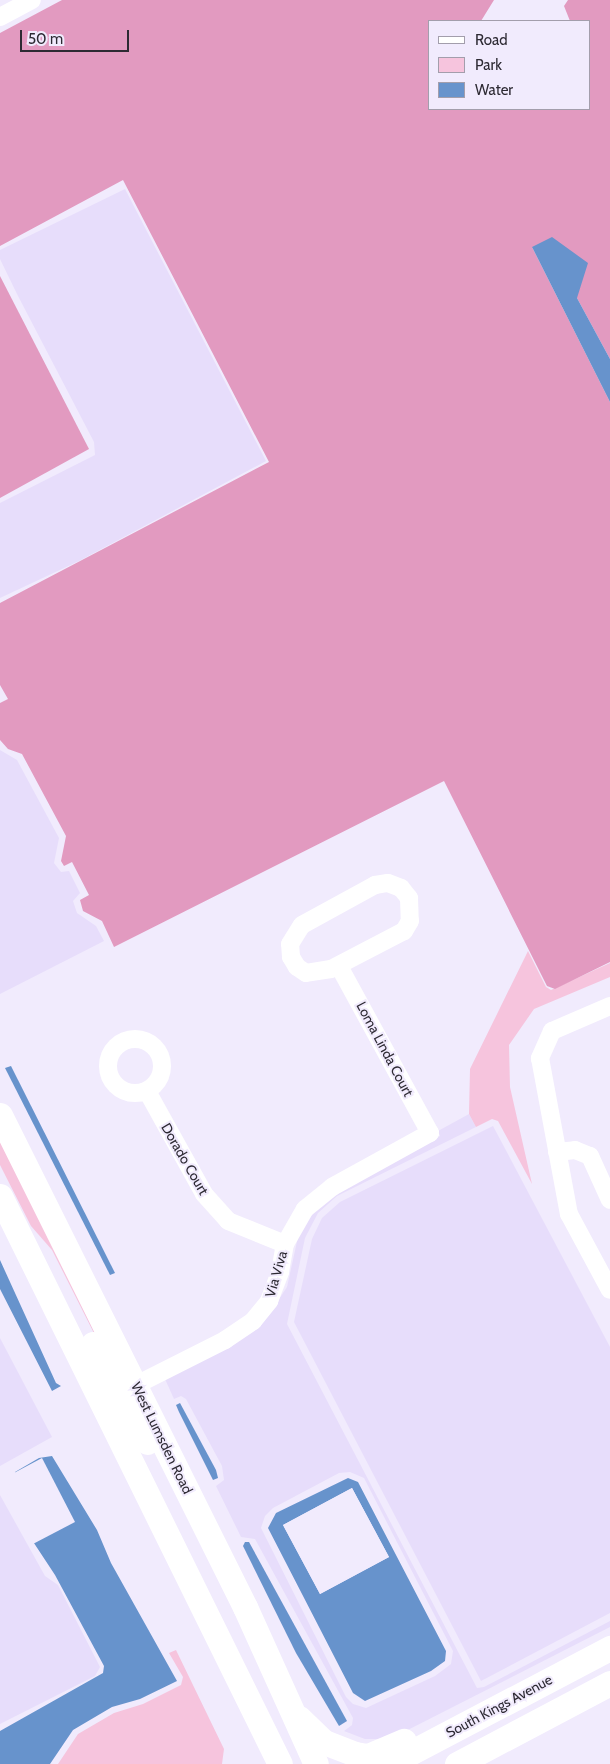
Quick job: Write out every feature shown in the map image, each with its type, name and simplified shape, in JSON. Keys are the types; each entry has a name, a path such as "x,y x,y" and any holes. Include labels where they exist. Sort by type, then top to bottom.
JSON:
{"main road":[{"name":"West Lumsden Road","path":"0,1115 225,1566 316,1764"},
{"path":"4,1203 54,1265 107,1372 122,1386 136,1385"},
{"path":"4,1203 280,1764"},
{"path":"102,1400 119,1403 134,1417 190,1528 225,1566"},
{"name":"South Kings Avenue","path":"389,1764 610,1648"},
{"path":"457,1764 610,1684"},
{"path":"289,1707 324,1742 355,1754 368,1756 384,1751 478,1703 504,1704"},
{"path":"268,1740 272,1764"}],"street":[{"path":"0,18 32,0"},
{"path":"388,883 400,888 409,898 411,910 410,922 404,931 339,966 306,973 297,967 291,957 290,944 295,932 375,885 388,883"},
{"name":"Loma Linda Court","path":"339,966 430,1133"},
{"path":"610,1006 552,1031 540,1058 569,1214 610,1290"},
{"name":"Dorado Court","path":"147,1090 188,1170 210,1201 228,1221 285,1244"},
{"name":"Via Viva","path":"136,1385 225,1340 253,1321 263,1311 276,1286 285,1244 305,1209 326,1193 430,1133"},
{"path":"557,1152 576,1150 590,1156 610,1200"}],"shaded area":[{"path":"62,0 494,0 482,20 428,20 428,110 590,110 590,20 570,20 564,6 568,0 610,0 610,359 577,298 532,247 610,402 610,962 555,989 547,986 444,781 114,947 102,921 83,911 80,900 89,895 72,862 64,866 61,861 66,836 22,754 8,749 0,740 0,703 8,699 0,685 0,603 269,462 123,180 0,246 0,33"},
{"path":"125,189 266,461 79,561 0,598 0,503 95,455 94,442 17,294 0,259 0,250"},
{"path":"0,276 89,449 0,498"},
{"path":"0,750 17,760 59,838 54,863 61,872 69,871 80,893 73,901 77,913 96,926 104,941 0,994"},
{"path":"469,1114 476,1127 337,1196 318,1213 305,1238 287,1324 477,1688 484,1687 610,1621 610,1627 390,1739 365,1739 344,1731 352,1725 353,1718 255,1539 241,1537 216,1486 224,1480 222,1466 186,1399 181,1396 174,1399 165,1379 257,1327 268,1316 287,1287 298,1237 311,1213 337,1194 440,1136 438,1131","holes":["350,1472 364,1478 453,1651 451,1664 435,1676 366,1708 353,1704 346,1697 261,1528 265,1516 273,1508 339,1473"]},
{"path":"493,1126 610,1347 610,1613 481,1681 294,1322 312,1239 322,1218 340,1202"},
{"path":"0,1338 52,1437 0,1466"},
{"path":"0,1495 45,1576 58,1585 100,1667 95,1676 0,1724"}],"green space":[{"path":"528,951 546,987 551,990 610,963 610,977 534,1009 509,1045 510,1087 532,1184 498,1121 492,1119 476,1127 469,1114 470,1069"},
{"path":"0,1139 49,1236 108,1361 52,1250 31,1226 0,1165"},
{"path":"176,1650 224,1749 222,1764 58,1764 78,1734 114,1713 143,1704 181,1685 183,1677 169,1653"}],"water":[{"path":"552,237 588,263 577,298 610,359 610,402 532,247"},
{"path":"11,1066 115,1273 110,1275 5,1068"},
{"path":"0,1260 56,1383 61,1386 52,1391 0,1289"},
{"path":"180,1403 216,1470 218,1478 213,1480 176,1405"},
{"path":"52,1456 97,1530 111,1563 177,1681 140,1699 112,1707 73,1730 50,1764 0,1764 0,1731 103,1673 104,1666 55,1575 28,1534 15,1483 15,1472 39,1458"},
{"path":"348,1478 358,1482 446,1651 445,1661 431,1671 365,1701 353,1693 268,1528 276,1513","holes":["352,1488 389,1557 320,1594 283,1525"]},
{"path":"245,1542 249,1542 347,1721 339,1726 296,1653 243,1546"}],"pier":[{"path":"42,1458 75,1522 31,1545 7,1499 12,1474"},
{"path":"352,1488 389,1557 320,1594 283,1525","holes":["351,1491 386,1556 321,1591 286,1526"]}]}
